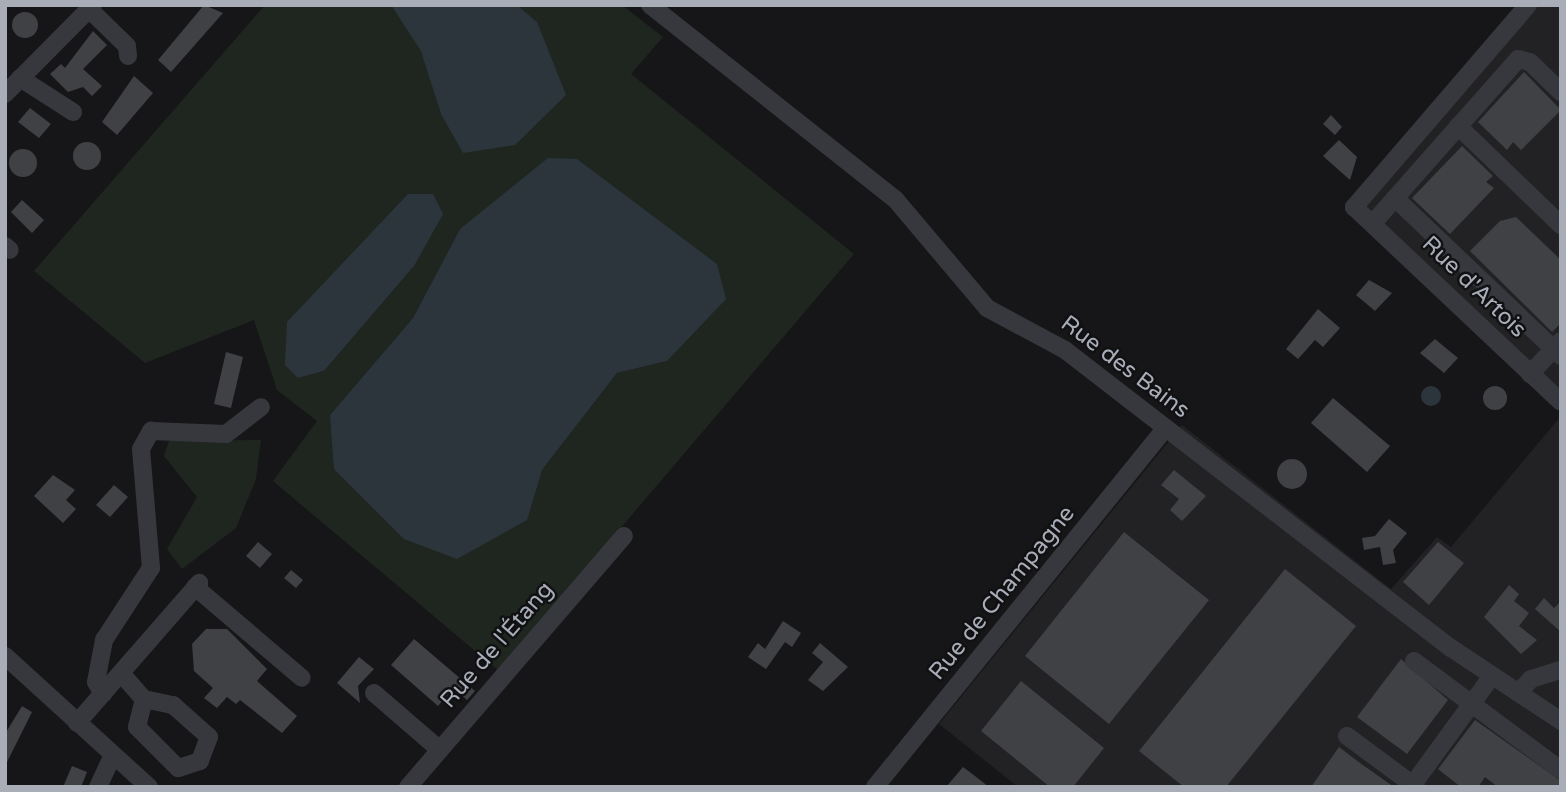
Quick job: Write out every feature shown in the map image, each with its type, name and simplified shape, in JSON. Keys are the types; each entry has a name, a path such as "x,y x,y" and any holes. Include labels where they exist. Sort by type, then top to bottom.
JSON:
{"street":[{"name":"Rue des Bains","path":"650,5 895,199 987,308 1065,350 1492,676 1561,721"},
{"name":"Rue d'Artois","path":"1528,5 1354,207 1561,402"},
{"path":"5,94 91,7 127,46 128,56"},
{"path":"1373,223 1518,59 1530,62 1561,92"},
{"path":"20,78 73,112"},
{"path":"1458,126 1561,225"},
{"path":"1395,198 1558,348 1530,374"},
{"path":"103,694 96,682 104,640 151,568 141,449 151,431 226,434 261,407"},
{"name":"Rue de Champagne","path":"875,787 1166,428"},
{"name":"Rue de l'Étang","path":"408,787 624,536"},
{"path":"77,723 197,585 302,678"},
{"path":"5,656 149,787"},
{"path":"1414,661 1561,770"},
{"path":"1518,693 1531,679 1561,670"},
{"path":"121,673 144,699"},
{"path":"1347,736 1413,786 1492,676"},
{"path":"374,692 440,750"},
{"path":"98,787 113,755"}],"shaded area":[{"path":"265,5 391,5 422,51 441,114 537,22 517,5 622,5 663,37 631,74 854,254 499,671 273,481 317,421 277,390 254,320 145,363 34,271","holes":["460,229 667,361 617,373 542,470 330,415 413,318","414,266 324,371 298,378"]},
{"path":"391,5 517,5 537,22 566,95 515,145 463,153 441,114 421,51"},
{"path":"1520,5 1561,5 1561,392 1353,196"},
{"path":"548,158 577,159 717,264 726,299 667,361 617,373 542,470 527,520 457,559 404,539 334,469 330,415 413,318 460,229"},
{"path":"408,194 433,194 443,214 414,266 324,371 298,378 285,365 287,322"},
{"path":"1431,386 1438,389 1441,396 1438,403 1431,406 1424,403 1421,396 1424,389"},
{"path":"1561,416 1561,787 1018,787 939,724 1182,425 1391,589 1437,537 1451,547"},
{"path":"261,440 256,479 236,528 182,569 167,549 197,497 164,456 169,441"}],"building":[{"path":"204,5 223,13 171,72 158,60"},
{"path":"25,12 34,16 38,25 34,34 25,38 16,34 12,25 16,16"},
{"path":"93,31 107,45 83,69 102,86 92,96 83,87 68,92 50,74 61,64 65,68"},
{"path":"1524,72 1561,110 1521,150 1513,142 1507,150 1478,122"},
{"path":"134,76 153,93 117,135 102,122"},
{"path":"30,108 51,124 39,138 18,122"},
{"path":"1331,115 1342,127 1335,135 1323,124"},
{"path":"1339,140 1357,157 1350,180 1323,156"},
{"path":"87,142 97,146 101,156 97,166 87,170 77,166 73,156 77,146"},
{"path":"1462,146 1493,176 1486,182 1494,188 1450,234 1412,198"},
{"path":"23,149 33,153 37,163 33,173 23,177 13,173 9,163 13,153"},
{"path":"22,200 44,220 32,233 11,212"},
{"path":"1516,217 1561,260 1561,323 1552,332 1470,251 1500,221"},
{"path":"1369,280 1392,293 1375,311 1356,295"},
{"path":"1318,309 1340,328 1323,347 1315,340 1298,359 1286,349"},
{"path":"1435,339 1458,358 1444,373 1420,353"},
{"path":"226,352 243,357 231,408 214,404"},
{"path":"1495,386 1504,389 1507,398 1504,407 1495,410 1486,407 1483,398 1486,389"},
{"path":"1333,398 1390,446 1367,472 1311,423"},
{"path":"1292,459 1303,463 1307,474 1303,485 1292,489 1281,485 1277,474 1281,463"},
{"path":"1174,470 1206,496 1182,521 1170,510 1179,499 1161,485"},
{"path":"53,475 75,490 66,500 76,509 63,523 34,496"},
{"path":"114,485 128,497 110,517 96,505"},
{"path":"1389,519 1407,533 1393,550 1396,563 1383,565 1380,547 1364,550 1362,538 1375,536"},
{"path":"1124,532 1209,600 1109,724 1025,656"},
{"path":"258,542 272,554 260,568 246,556"},
{"path":"1438,542 1464,563 1429,605 1403,582"},
{"path":"1285,569 1356,626 1226,787 1184,787 1139,751"},
{"path":"291,570 303,580 296,588 284,578"},
{"path":"1509,585 1519,594 1514,601 1529,613 1519,626 1537,640 1521,654 1484,617"},
{"path":"1544,598 1554,608 1561,601 1561,632 1535,609"},
{"path":"783,621 801,633 792,647 785,642 766,669 748,657 758,643 765,649"},
{"path":"206,629 227,629 267,669 257,681 297,716 282,733 240,700 236,704 227,697 217,708 204,698 213,688 194,671 192,644"},
{"path":"414,639 475,691 467,700 454,688 438,706 391,665"},
{"path":"820,643 848,667 823,691 808,680 823,662 812,653"},
{"path":"359,657 374,669 358,686 360,703 337,683"},
{"path":"1401,659 1448,700 1407,754 1357,717"},
{"path":"1021,681 1104,748 1073,787 1050,787 981,731"},
{"path":"22,706 32,712 5,766 5,734"},
{"path":"1475,720 1561,781 1561,787 1498,787 1485,777 1478,787 1461,787 1443,773 1438,769"},
{"path":"1339,747 1360,763 1394,787 1311,787"},
{"path":"72,766 87,772 81,787 63,787"},
{"path":"963,767 975,776 989,787 946,787"}]}
